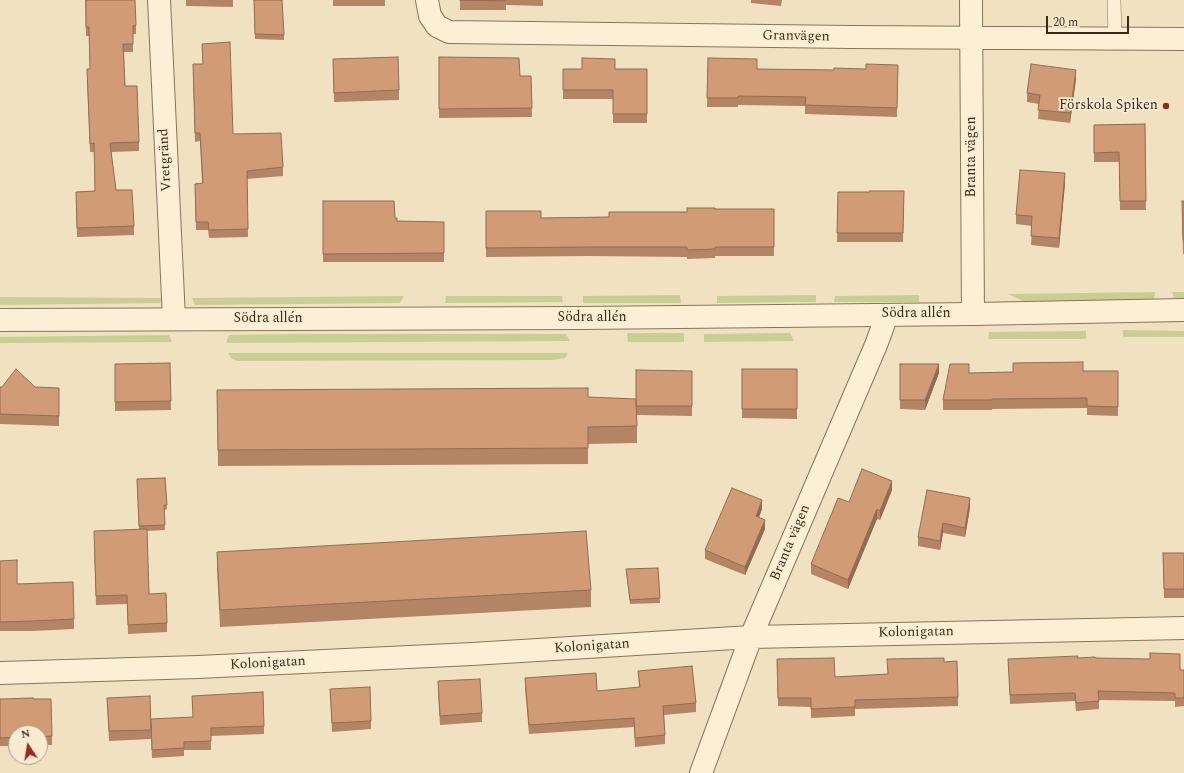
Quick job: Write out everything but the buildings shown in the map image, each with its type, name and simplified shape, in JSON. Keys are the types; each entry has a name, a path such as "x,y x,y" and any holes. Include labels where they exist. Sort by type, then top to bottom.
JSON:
{"street":[{"name":"Vretgränd","path":"159,0 174,319"},
{"name":"Granvägen","path":"427,0 430,16 438,26 450,32 1184,39"},
{"name":"Branta vägen","path":"971,0 973,314"},
{"name":"Södra allén","path":"0,320 581,318 973,314 1184,310"},
{"name":"Branta vägen","path":"701,773 751,637 876,345 887,314"},
{"name":"Kolonigatan","path":"0,673 198,667 457,655 751,637 1184,628"}],"lane":[{"path":"1114,0 1115,38"}],"green space":[{"path":"1155,292 1154,299 1025,302 1008,294"},
{"path":"1172,292 1184,292 1184,299 1174,299"},
{"path":"680,295 681,303 583,303 583,296"},
{"path":"816,295 816,302 717,303 717,296"},
{"path":"919,295 919,302 834,302 835,296"},
{"path":"404,296 400,303 195,305 192,298"},
{"path":"446,296 562,296 563,302 445,303"},
{"path":"0,297 163,298 160,303 0,305"},
{"path":"1123,330 1184,331 1184,337 1123,337"},
{"path":"1086,331 1086,339 988,339 989,332"},
{"path":"627,333 684,333 684,342 628,342"},
{"path":"790,333 794,341 704,342 704,334"},
{"path":"566,334 570,341 226,343 229,335"},
{"path":"169,335 172,342 0,343 0,337"},
{"path":"228,353 568,353 565,358 553,360 237,361 231,358"}],"place":[{"name":"Förskola Spiken","path":"1166,106"}]}
